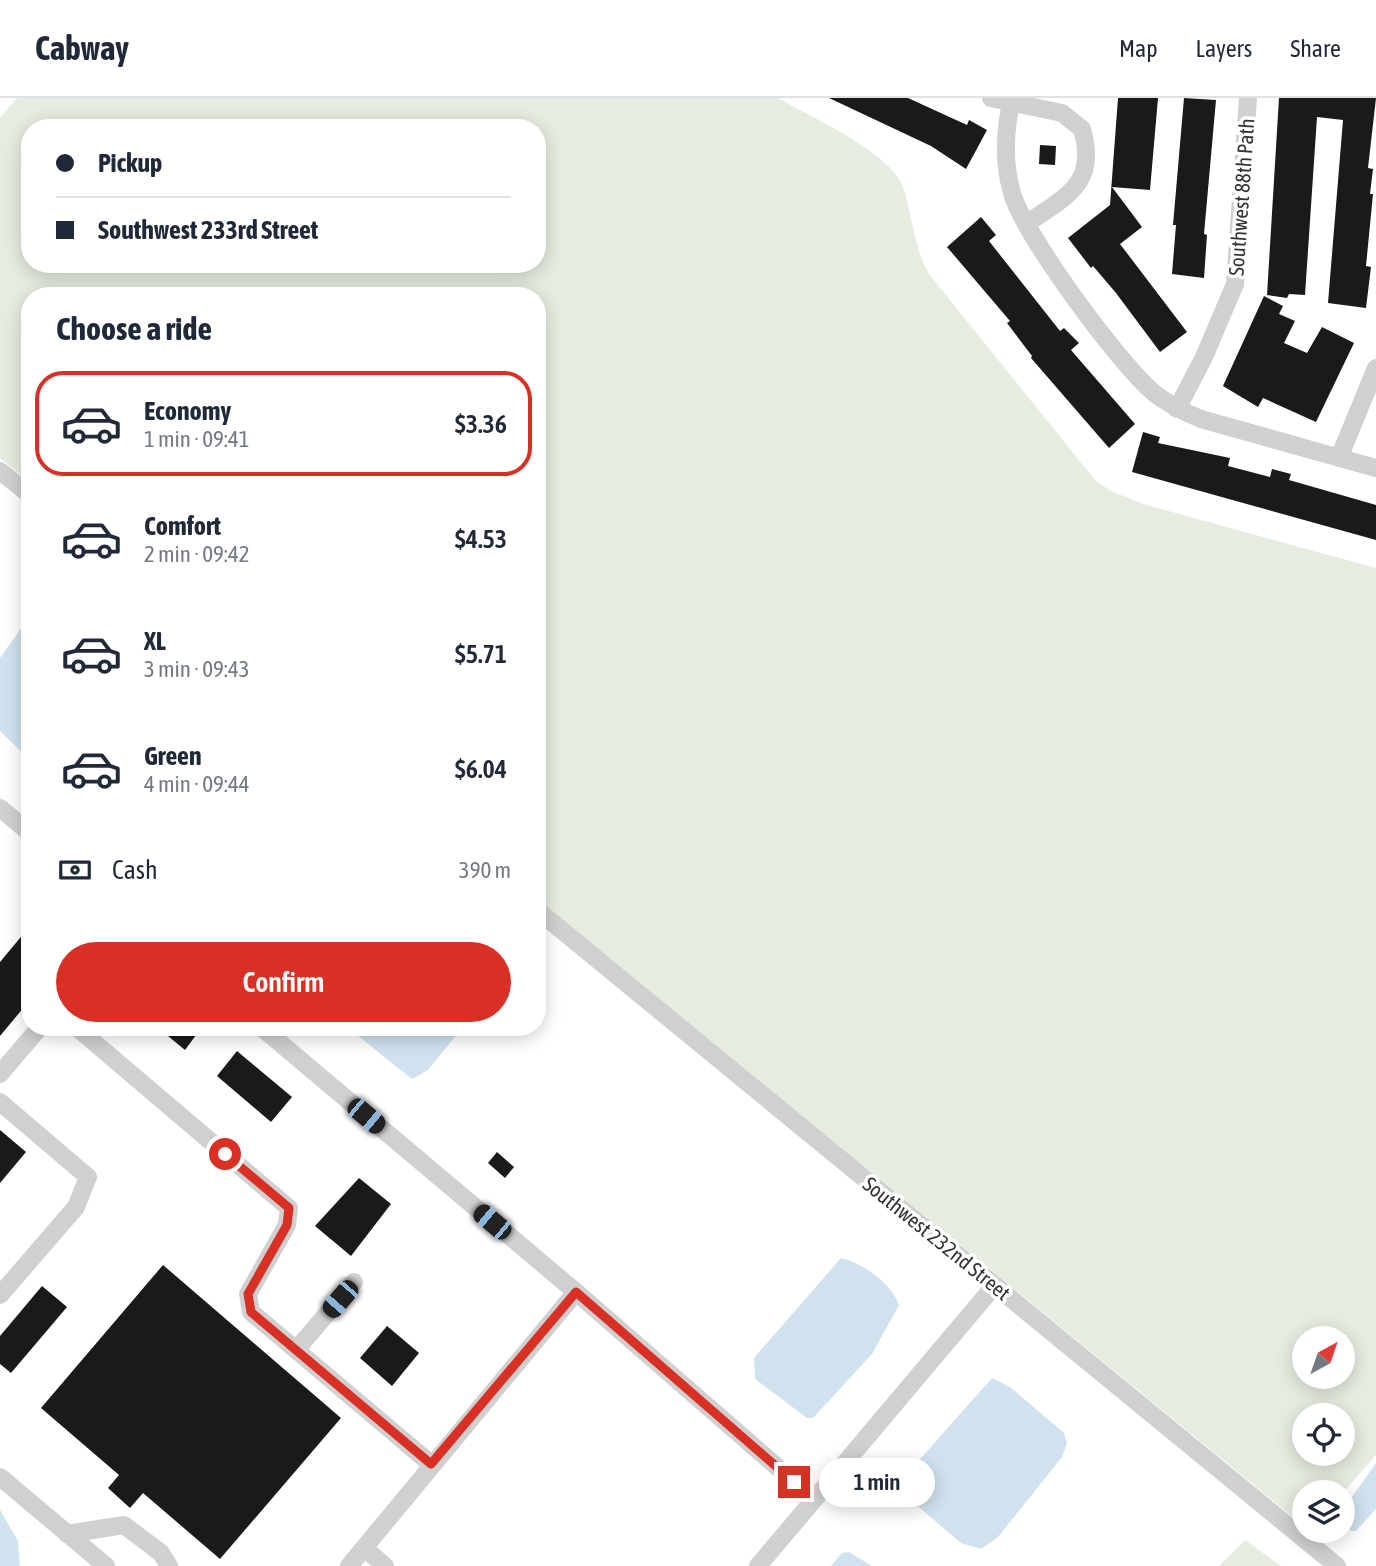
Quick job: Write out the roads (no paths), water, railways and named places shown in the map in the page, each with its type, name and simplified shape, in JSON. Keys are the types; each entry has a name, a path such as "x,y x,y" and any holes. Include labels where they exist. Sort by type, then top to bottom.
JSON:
{"street":[{"path":"991,98 1067,115 1082,129 1085,143 1084,169 1078,186 1065,199 1028,223"},
{"name":"Southwest 88th Path","path":"1177,409 1205,357 1235,284 1248,98"},
{"path":"1011,101 1005,145 1013,195 1053,267 1147,386 1177,409 1201,419 1376,468"},
{"path":"1339,458 1376,368"},
{"path":"0,471 21,488"},
{"path":"0,808 21,826"},
{"name":"Southwest 232nd Street","path":"546,918 1336,1566"},
{"path":"0,1074 32,1036"},
{"path":"87,1036 289,1208 287,1225 248,1294 251,1312 431,1464"},
{"path":"272,1036 576,1292 814,1499"},
{"path":"0,1102 88,1177 76,1207 0,1294"},
{"path":"296,1350 354,1282"},
{"path":"758,1566 995,1285"},
{"path":"349,1566 576,1292"},
{"path":"0,1477 106,1566"},
{"path":"68,1534 124,1525 161,1553 169,1566"},
{"path":"364,1548 385,1566"}],"water":[{"path":"21,629 21,751 0,731 0,658"},
{"path":"358,1036 456,1036 428,1070 412,1079"},
{"path":"841,1258 875,1275 889,1289 899,1305 872,1354 813,1418 807,1418 755,1379 754,1358"},
{"path":"992,1378 1010,1387 1064,1433 1067,1443 1062,1457 998,1537 981,1549 961,1543 907,1497 905,1476"},
{"path":"1376,1463 1376,1509 1356,1531 1355,1531 1355,1493"},
{"path":"0,1510 18,1541 20,1566 0,1566"},
{"path":"849,1552 872,1566 831,1566 842,1553"}]}
